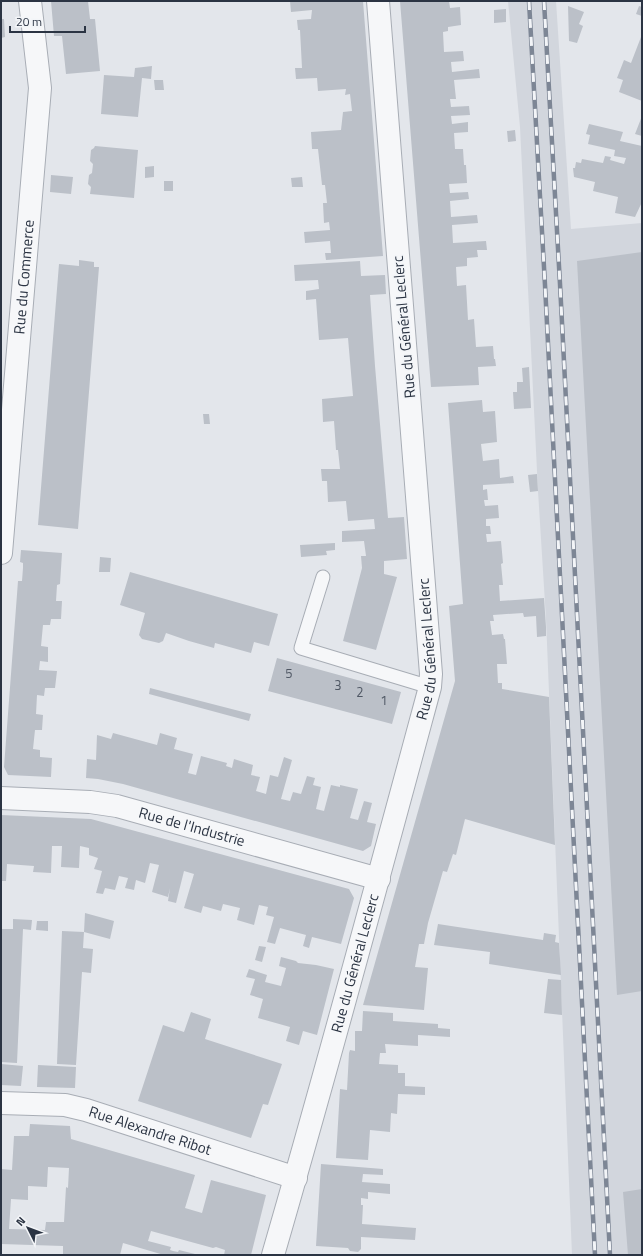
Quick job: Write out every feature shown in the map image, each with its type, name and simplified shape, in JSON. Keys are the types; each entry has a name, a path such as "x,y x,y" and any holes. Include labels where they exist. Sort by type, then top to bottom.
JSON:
{"street":[{"name":"Rue du Commerce","path":"1,553 40,88 30,1"},
{"name":"Rue du Général Leclerc","path":"274,1255 430,686 431,663 378,1"},
{"name":"Rue de l'Industrie","path":"1,798 90,802 118,806 378,879"},
{"name":"Rue Alexandre Ribot","path":"1,1103 65,1105 86,1110 296,1178"}],"lane":[{"path":"323,578 301,648 430,686"}],"shaded area":[{"path":"508,1 556,1 571,229 642,223 642,1255 572,1255 546,619 538,491 520,127"}],"building":[{"path":"51,1 88,1 90,19 95,19 100,71 66,74 62,36 54,36"},
{"path":"290,1 363,1 383,256 326,260 325,253 331,253 330,241 305,243 304,232 330,230 329,222 324,223 323,203 327,203 325,185 322,185 318,149 312,149 311,132 341,130 343,112 352,111 350,94 345,95 346,89 318,91 317,78 296,79 295,68 302,68 300,30 298,30 297,20 311,19 312,10 291,12"},
{"path":"400,1 449,1 450,8 460,7 461,25 448,27 448,31 443,32 444,52 463,51 464,61 451,62 452,72 479,69 480,78 454,80 456,99 450,99 451,107 469,106 470,115 451,116 452,124 468,122 468,132 454,133 455,149 463,149 467,183 449,184 450,193 468,192 469,199 450,201 451,217 477,215 478,223 452,225 453,243 486,241 487,250 477,250 478,257 467,258 467,266 456,267 457,286 466,285 468,320 474,319 476,347 493,346 496,366 478,367 479,385 431,387"},
{"path":"568,6 584,12 579,24 583,26 577,43 569,41"},
{"path":"639,6 642,7 642,16 636,14"},
{"path":"506,9 506,22 494,23 494,10"},
{"path":"1,19 4,19 5,37 1,38"},
{"path":"641,37 642,101 619,92 623,80 617,78 624,60 631,63"},
{"path":"152,66 151,79 142,78 138,117 101,114 104,75 134,77 135,68"},
{"path":"154,80 163,80 164,90 155,90"},
{"path":"642,116 642,136 635,134"},
{"path":"589,124 623,132 620,141 642,146 642,202 635,217 615,213 618,197 593,191 595,182 574,177 573,168 575,168 576,162 581,163 582,159 603,163 605,156 611,157 610,160 624,164 626,158 614,156 615,150 588,144 590,135 586,134"},
{"path":"515,130 516,141 508,142 507,131"},
{"path":"95,146 138,150 134,198 90,194 91,187 88,184 89,175 92,173 93,164 90,161 91,150"},
{"path":"154,166 154,177 145,178 145,167"},
{"path":"51,175 73,177 71,194 50,192"},
{"path":"302,177 303,187 292,187 291,178"},
{"path":"164,181 173,181 173,191 164,191"},
{"path":"642,252 642,991 617,995 577,261"},
{"path":"79,260 94,262 94,267 99,267 78,529 38,525 59,264 79,266"},
{"path":"360,261 361,276 385,275 386,294 370,295 375,366 388,518 404,517 407,559 384,561 384,574 397,577 376,650 343,641 362,568 361,556 366,556 364,541 342,542 342,531 375,529 374,519 348,521 346,501 328,502 327,481 322,481 321,469 340,469 338,450 336,450 334,421 323,422 322,399 353,396 348,338 319,340 316,299 306,300 306,291 319,289 318,280 295,281 294,265"},
{"path":"529,367 531,408 514,409 513,392 517,392 517,382 523,382 522,368"},
{"path":"482,400 483,412 495,411 497,442 481,444 483,461 499,459 500,478 513,476 514,483 483,485 483,490 487,489 488,500 484,500 485,506 498,505 499,518 486,519 486,526 490,526 491,534 486,534 487,542 501,541 503,585 499,585 500,601 544,598 546,627 546,636 537,637 536,616 524,617 523,613 493,615 494,621 490,621 492,635 503,634 505,639 507,664 497,664 498,683 502,683 502,689 549,697 555,845 465,819 456,855 453,854 447,872 443,871 428,923 424,944 419,944 415,967 428,968 424,1010 363,1005 455,681 449,606 463,604 448,403"},
{"path":"203,414 209,414 210,424 204,424"},
{"path":"537,474 538,491 530,492 528,475"},
{"path":"335,543 335,550 326,551 327,555 301,557 300,545"},
{"path":"21,550 62,553 60,584 57,585 56,601 62,601 61,619 51,619 50,625 43,625 41,646 48,647 48,662 40,661 39,670 57,671 55,688 45,688 44,696 37,695 36,714 43,715 42,730 35,730 33,749 40,750 40,757 52,758 51,777 8,775 4,767 18,581 22,581 23,563 20,562"},
{"path":"100,557 111,558 110,572 99,572"},
{"path":"130,572 278,614 269,646 254,642 251,653 215,643 214,648 166,633 163,641 159,643 142,639 139,635 145,613 120,605"},
{"path":"277,658 401,692 392,724 268,691"},
{"path":"150,688 251,714 249,721 149,694"},
{"path":"113,733 157,745 160,733 177,738 174,749 193,754 188,773 196,775 201,756 227,763 226,766 232,768 234,759 253,765 251,775 260,777 256,791 266,794 270,775 278,777 284,757 292,760 281,799 290,801 293,792 301,794 307,776 315,778 313,785 321,787 316,809 324,811 331,785 340,787 340,785 358,789 350,818 358,820 364,801 372,803 367,822 376,824 371,846 363,851 123,784 86,778 87,759 96,760 97,735 111,739"},
{"path":"1,815 91,819 349,889 354,898 341,944 312,937 309,948 303,946 306,935 280,928 275,944 267,942 274,917 266,915 268,907 259,905 254,925 237,920 240,908 223,904 221,911 203,906 201,913 184,908 194,874 184,871 176,903 168,901 170,888 168,897 152,892 159,865 150,863 145,883 136,880 134,890 125,888 128,878 119,876 115,890 105,888 103,894 96,893 102,871 94,869 98,858 89,855 89,848 80,846 79,868 61,867 62,846 52,846 51,873 33,872 34,866 7,864 6,881 1,881"},
{"path":"85,913 114,921 110,939 84,932"},
{"path":"13,919 32,920 31,930 23,929 17,1063 1,1062 1,929 13,929"},
{"path":"37,921 48,921 48,931 36,930"},
{"path":"438,924 543,940 544,933 556,935 555,942 559,943 561,975 489,964 490,952 434,945"},
{"path":"62,931 84,932 83,948 93,949 91,973 82,972 76,1065 57,1064"},
{"path":"259,946 266,947 262,962 255,960"},
{"path":"281,957 296,961 298,963 334,969 317,1035 303,1031 299,1045 286,1041 290,1027 258,1018 263,999 250,995 255,979 246,977 249,969 267,975 265,982 281,986 286,968 279,966"},
{"path":"548,979 561,980 562,1015 544,1013"},
{"path":"363,1011 393,1013 393,1021 438,1024 438,1028 450,1029 450,1037 418,1035 418,1046 385,1044 386,1053 380,1053 379,1064 398,1065 398,1073 405,1073 405,1086 425,1087 425,1095 398,1094 397,1114 391,1113 390,1132 370,1130 368,1160 336,1158 340,1089 347,1090 349,1053 350,1050 355,1051 355,1031 362,1031"},
{"path":"191,1012 211,1019 205,1039 282,1064 268,1105 263,1104 251,1138 138,1101 163,1025 184,1032"},
{"path":"1,1064 23,1066 21,1086 1,1085"},
{"path":"38,1065 76,1067 75,1088 37,1087"},
{"path":"30,1124 70,1126 71,1139 195,1175 185,1208 202,1213 211,1180 266,1195 251,1255 224,1255 225,1250 216,1247 213,1248 151,1231 148,1241 171,1247 170,1250 173,1251 178,1252 179,1250 199,1255 164,1255 123,1243 120,1255 63,1255 63,1246 1,1244 1,1169 12,1170 14,1136 29,1136","holes":["48,1167 69,1168 68,1188 66,1187 64,1222 46,1222 45,1230 9,1229 11,1199 28,1200 28,1186 47,1187"]},
{"path":"321,1164 383,1169 383,1175 363,1174 362,1182 390,1184 390,1194 368,1192 368,1199 361,1198 361,1205 363,1205 362,1224 416,1228 415,1240 361,1237 361,1249 358,1252 350,1251 348,1248 316,1246"},
{"path":"642,1189 642,1255 628,1255 623,1192"}],"railway":[{"path":"529,1 595,1255"},
{"path":"544,1 610,1255"}]}
